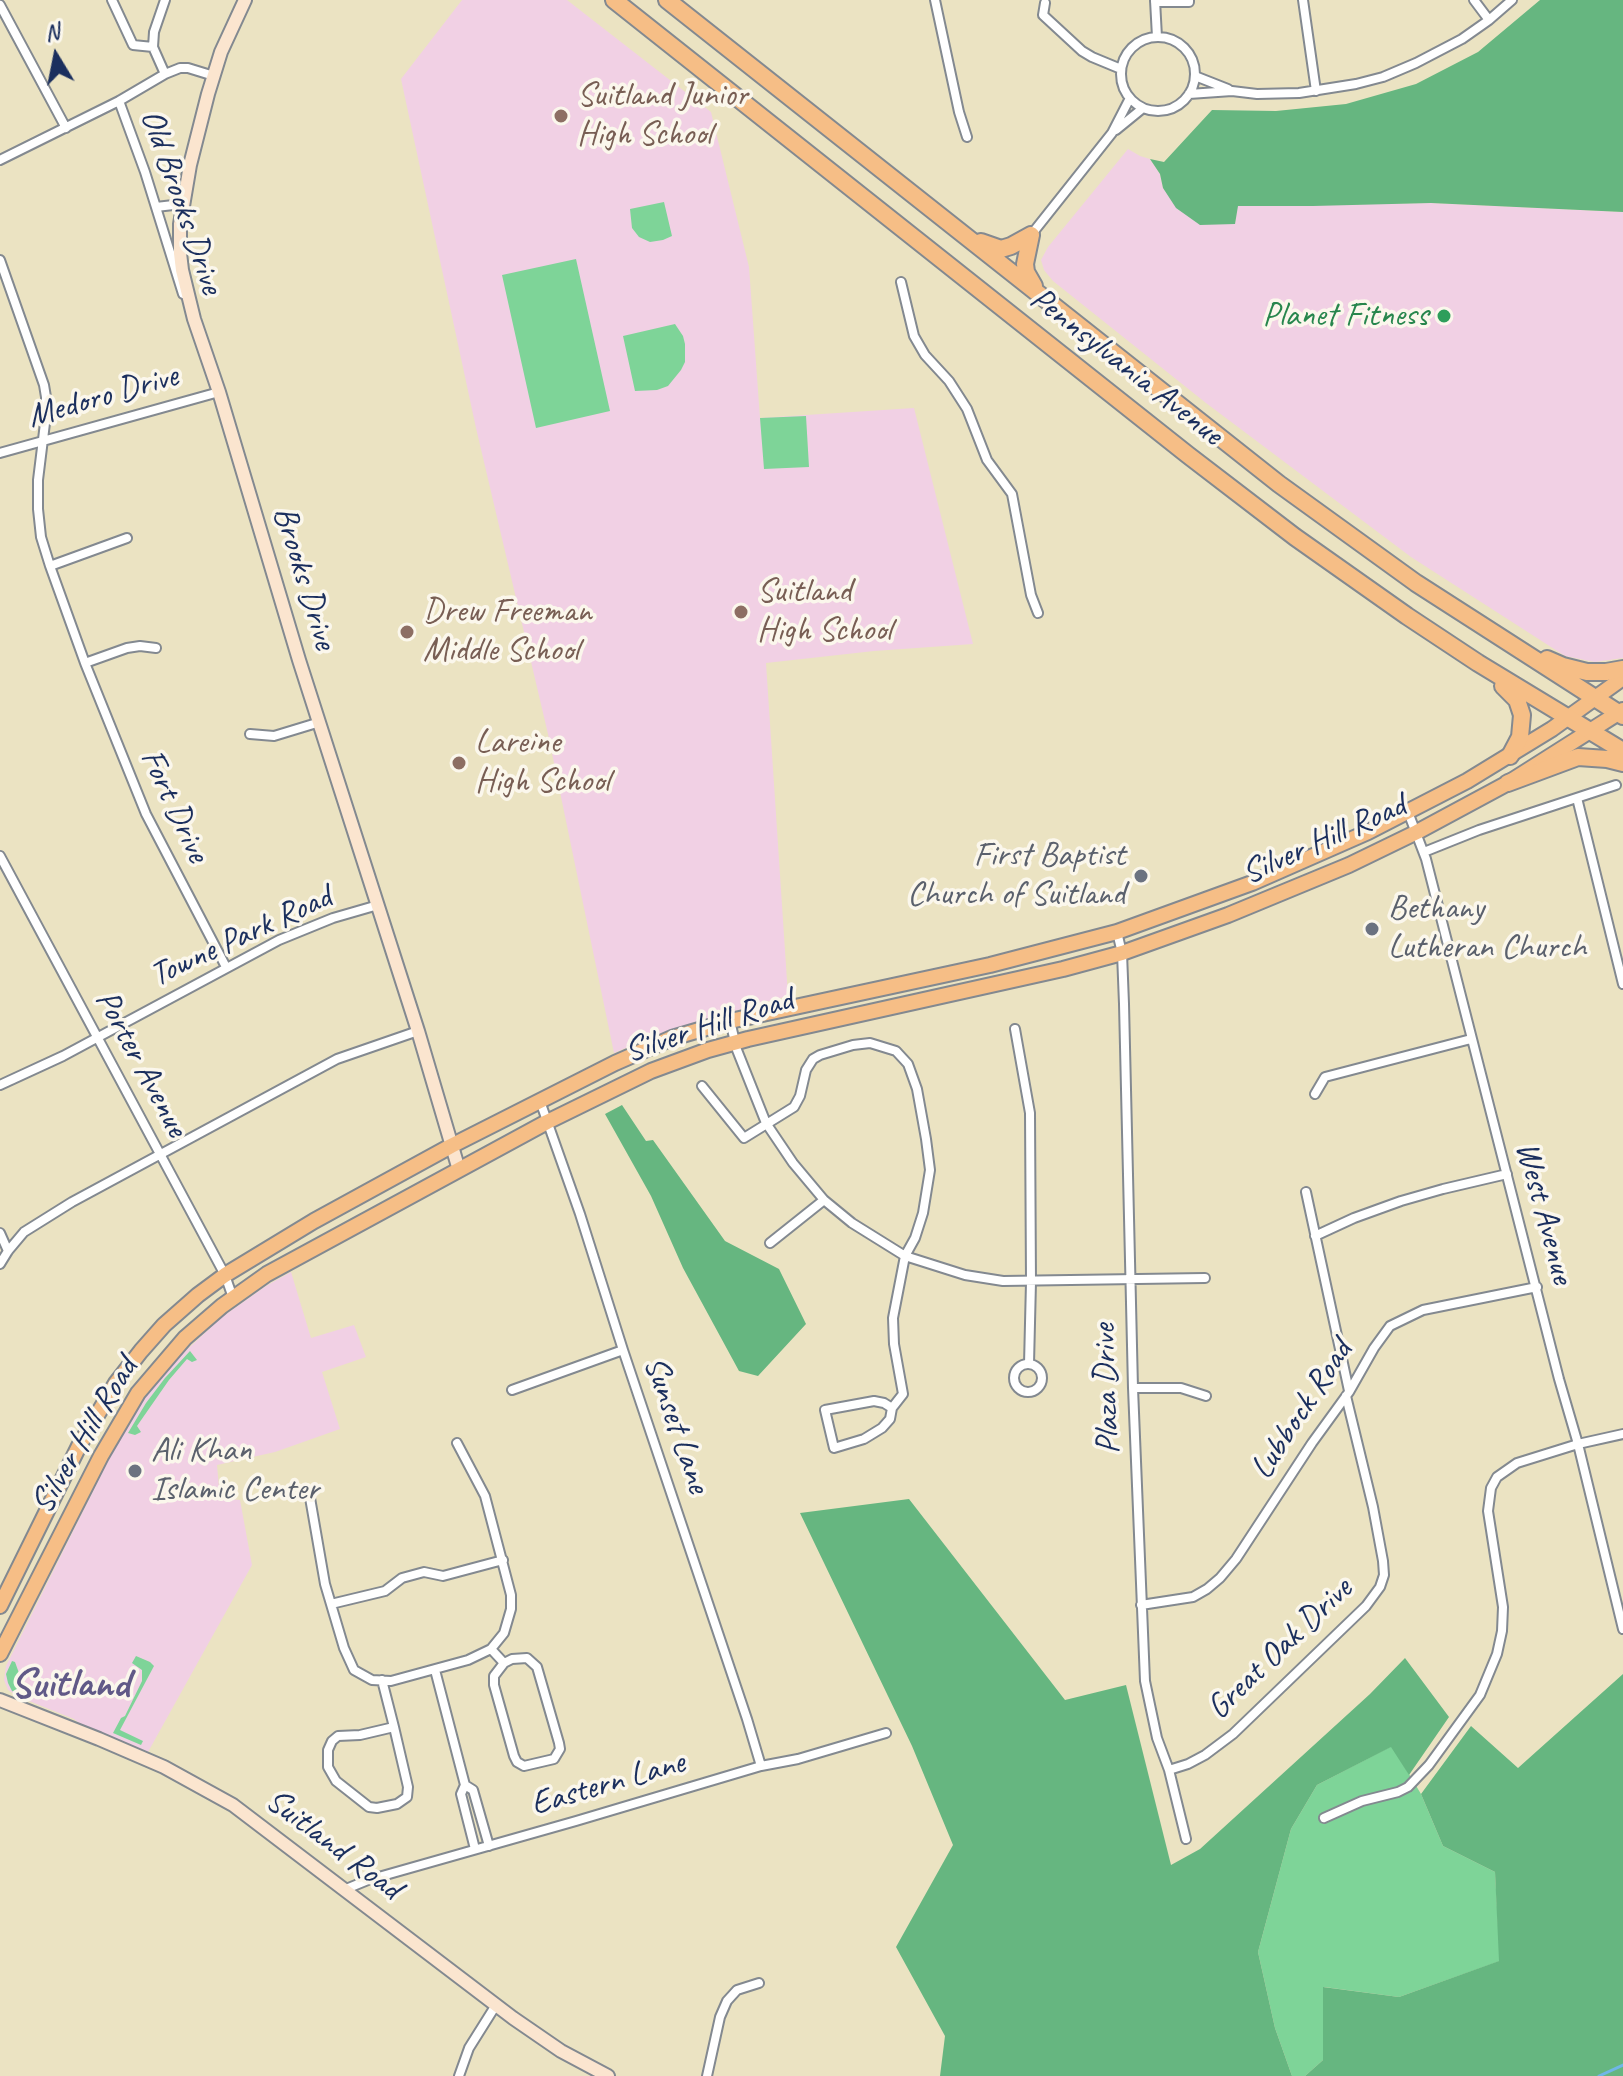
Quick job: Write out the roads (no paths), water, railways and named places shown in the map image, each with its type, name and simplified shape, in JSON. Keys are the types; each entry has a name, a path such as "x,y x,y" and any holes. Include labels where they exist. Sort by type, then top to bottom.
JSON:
{"highway":[{"name":"Pennsylvania Avenue","path":"614,0 1233,490 1360,584 1478,663 1623,751"},
{"name":"Pennsylvania Avenue","path":"667,0 1288,491 1379,558 1621,713"},
{"path":"963,234 1001,249 1031,235"},
{"path":"1031,235 1025,268 1039,295"},
{"path":"1486,629 1563,666 1594,672 1623,669"},
{"path":"1478,663 1517,700 1521,710 1522,728 1510,756"},
{"path":"1508,783 1578,757 1623,763"}],"main road":[{"name":"Silver Hill Road","path":"0,1606 79,1446 116,1383 164,1325 198,1295 314,1221 451,1146 642,1050 730,1021 990,965 1117,932 1263,878 1408,812 1510,756 1623,678"},
{"name":"Silver Hill Road","path":"0,1654 101,1456 149,1379 185,1338 267,1274 547,1122 651,1071 735,1042 1063,969 1122,953 1228,915 1417,832 1508,783 1621,713"}],"street":[{"path":"112,0 133,45 153,47"},
{"path":"165,0 154,32 153,47 165,74"},
{"name":"Brooks Drive","path":"245,0 221,52 214,76 182,204 180,253 194,319 459,1170"},
{"path":"935,0 967,137"},
{"path":"1157,37 1155,1 1189,0"},
{"path":"1303,0 1316,91"},
{"path":"1474,0 1489,20"},
{"path":"1189,94 1232,91 1272,94 1356,84 1399,70 1439,52 1489,20 1512,0"},
{"path":"1045,3 1043,15 1082,51 1121,69"},
{"path":"0,5 66,128"},
{"path":"1157,37 1173,40 1184,47 1193,61 1195,76 1189,94 1178,105 1155,111 1143,108 1130,98 1122,84 1121,69 1133,46 1157,37"},
{"path":"0,160 180,68 214,76"},
{"path":"1195,76 1232,91"},
{"path":"1031,235 1112,133 1130,98"},
{"name":"Old Brooks Drive","path":"119,101 145,172 173,268 194,319"},
{"path":"1112,133 1143,108"},
{"path":"156,207 182,204"},
{"name":"Fort Drive","path":"0,260 44,385 47,405 38,480 38,509 41,537 50,566 146,814 226,967"},
{"path":"901,282 914,336 967,409 987,460 1012,494 1031,595 1038,613"},
{"name":"Medoro Drive","path":"0,453 219,392"},
{"path":"50,566 127,538"},
{"path":"85,663 127,648 156,648"},
{"path":"250,734 274,736 320,722"},
{"path":"1424,852 1479,830 1616,785"},
{"path":"1577,798 1623,984"},
{"name":"West Avenue","path":"1408,812 1424,852 1623,1629"},
{"name":"Porter Avenue","path":"0,856 225,1275 233,1298"},
{"name":"Towne Park Road","path":"0,1085 305,928 378,905"},
{"name":"Plaza Drive","path":"1117,932 1122,953 1126,1059 1133,1388 1145,1681 1157,1738 1169,1770 1186,1839"},
{"path":"730,1021 751,1088 766,1123 793,1163 824,1200 852,1223 905,1256 965,1275 1003,1281 1205,1278"},
{"path":"1015,1029 1030,1113 1029,1364"},
{"path":"0,1264 18,1238 32,1226 159,1154 337,1059 418,1031"},
{"path":"1315,1094 1325,1077 1471,1039"},
{"path":"702,1086 744,1138 794,1107 806,1070 820,1055 870,1043 900,1054 911,1069 930,1170 923,1213 905,1256 893,1327 903,1394 892,1408 890,1419 876,1433 856,1443 834,1448 825,1410 874,1401 892,1408"},
{"name":"Sunset Lane","path":"540,1101 761,1766"},
{"path":"1315,1236 1401,1201 1507,1174"},
{"name":"Great Oak Drive","path":"1169,1770 1205,1755 1233,1734 1366,1606 1380,1587 1384,1575 1373,1507 1306,1192"},
{"path":"770,1243 824,1200"},
{"path":"0,1233 8,1251"},
{"name":"Lubbock Road","path":"1141,1605 1189,1599 1215,1584 1236,1559 1304,1454 1348,1394 1390,1326 1423,1310 1537,1287"},
{"path":"512,1390 623,1350"},
{"path":"1133,1388 1181,1388 1206,1396"},
{"path":"1324,1818 1362,1801 1408,1787 1423,1772 1480,1695 1502,1631 1503,1607 1488,1518 1494,1482 1517,1463 1623,1434"},
{"path":"309,1492 325,1584 344,1648 354,1670 372,1680 391,1681 468,1660 491,1649 504,1633 511,1609 511,1595 485,1496 457,1443"},
{"path":"331,1604 385,1591 402,1578 424,1572 443,1576 503,1560"},
{"path":"491,1649 504,1663"},
{"path":"527,1658 537,1667 559,1743 554,1759 524,1766 517,1762 494,1685 494,1676 504,1663 527,1658"},
{"path":"435,1670 465,1785 461,1794 475,1849"},
{"path":"382,1680 394,1727 408,1787 407,1797 397,1804 369,1807 336,1781 328,1767 328,1750 338,1736 360,1735 394,1727"},
{"name":"Suitland Road","path":"0,1700 182,1776 233,1805 496,2005 561,2051 608,2076"},
{"name":"Eastern Lane","path":"346,1889 761,1766 798,1759 886,1733"},
{"path":"465,1785 473,1790 489,1846"},
{"path":"707,2076 720,2017 727,2001 737,1990 759,1983"},
{"path":"459,2076 469,2048 496,2005"}],"waterway":[{"path":"1599,2076 1623,2065"}],"place":[{"name":"Suitland Junior High School","path":"561,116"},
{"name":"Planet Fitness","path":"1444,316"},
{"name":"Suitland High School","path":"741,612"},
{"name":"Drew Freeman Middle School","path":"407,632"},
{"name":"Lareine High School","path":"459,763"},
{"name":"First Baptist Church of Suitland","path":"1141,876"},
{"name":"Bethany Lutheran Church","path":"1372,929"},
{"name":"Ali Khan Islamic Center","path":"135,1471"}],"district":[{"name":"Suitland","path":"70,1685"}]}
